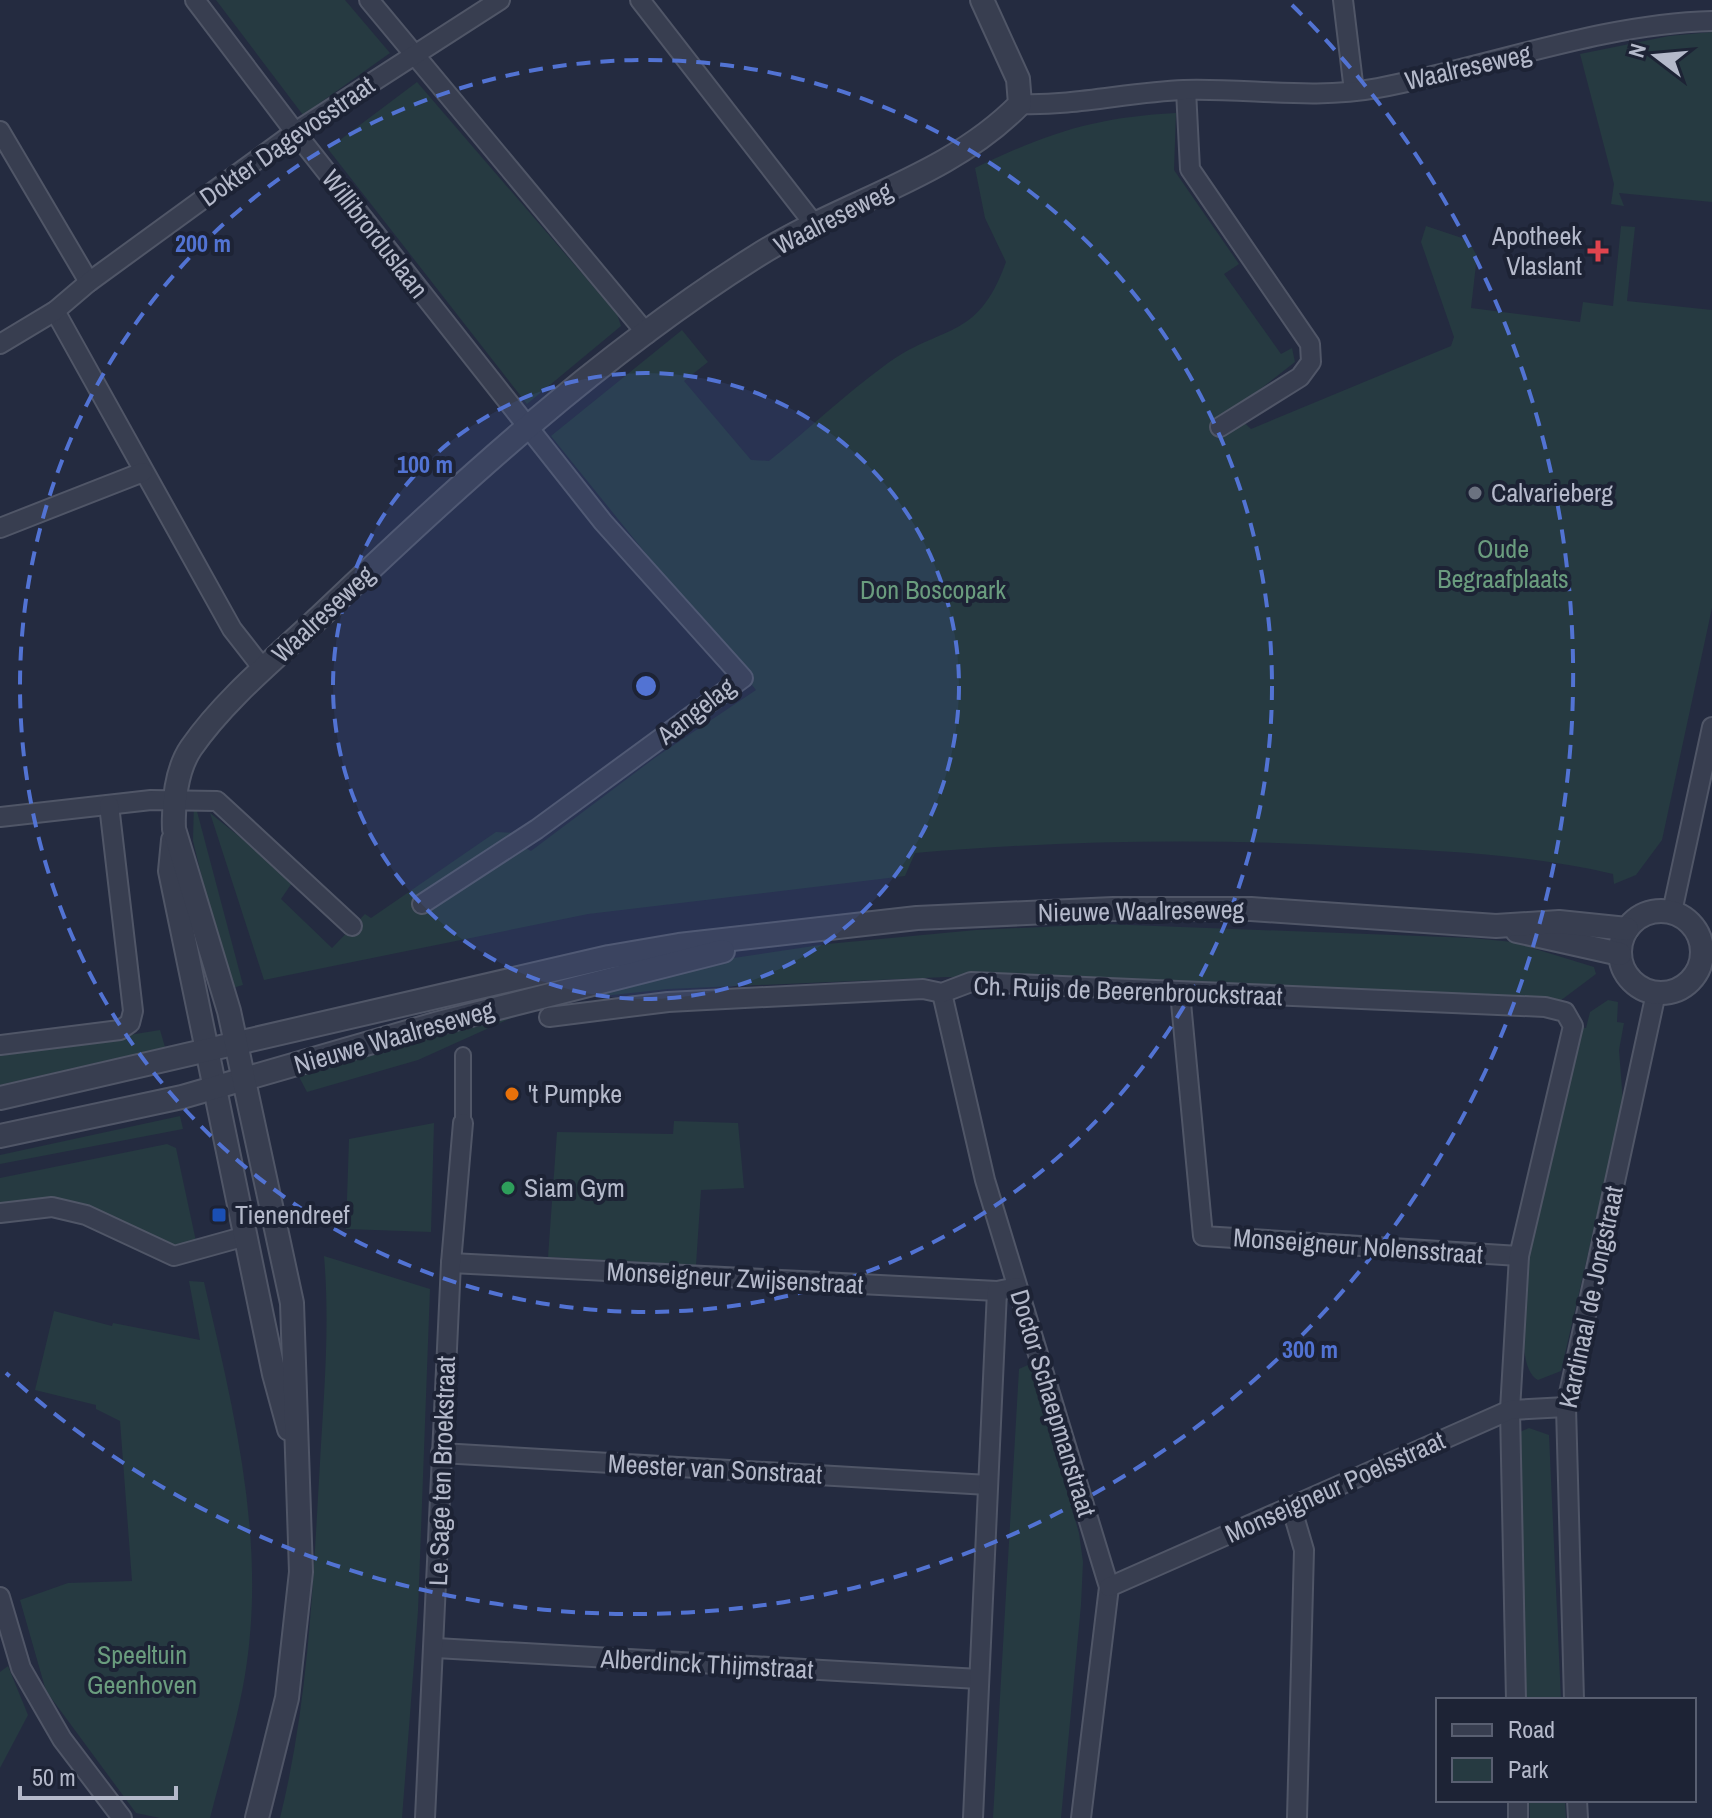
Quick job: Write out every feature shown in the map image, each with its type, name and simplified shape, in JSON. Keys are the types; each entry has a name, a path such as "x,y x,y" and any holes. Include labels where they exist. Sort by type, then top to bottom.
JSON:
{"street":[{"name":"Willibrorduslaan","path":"195,0 529,428"},
{"path":"369,0 647,334"},
{"name":"Dokter Dagevosstraat","path":"0,344 55,311 89,282 295,132 500,0"},
{"path":"640,0 814,224"},
{"path":"982,0 1018,79 1020,104"},
{"path":"1343,0 1354,91"},
{"name":"Waalreseweg","path":"208,1052 170,871 173,801 189,751 216,717 370,569 529,428 647,334 755,257 814,224 927,171 994,131 1020,104 1049,105 1186,90 1273,95 1354,91 1649,26 1712,21"},
{"path":"1186,90 1190,169 1310,344 1311,362 1300,377 1220,427"},
{"path":"0,131 89,282"},
{"path":"55,311 232,629 264,670"},
{"name":"Aangelag","path":"422,904 537,829 743,678 603,522 529,428"},
{"path":"0,528 143,472"},
{"path":"1672,912 1709,757 1712,727"},
{"path":"0,817 109,805 217,801 352,926"},
{"path":"0,1045 120,1030 130,1023 133,1011 109,805"},
{"name":"Waalreseweg","path":"174,829 237,1046"},
{"name":"Nieuwe Waalreseweg","path":"0,1098 237,1046 609,957 679,945 917,918 1113,909 1251,909 1496,926 1559,922 1627,929"},
{"path":"1672,912 1690,922 1707,946 1703,955 1703,977 1680,989 1656,993 1631,981 1623,970 1620,954 1627,929 1646,913 1672,912"},
{"name":"Nieuwe Waalreseweg","path":"1496,926 1620,954"},
{"name":"Nieuwe Waalreseweg","path":"0,1136 214,1089 435,1024 786,934"},
{"name":"Ch. Ruijs de Beerenbrouckstraat","path":"549,1017 668,1002 923,989 942,993 971,982 1545,1007 1565,1012 1573,1026 1519,1256"},
{"name":"Monseigneur Nolensstraat","path":"1180,992 1203,1236 1519,1256"},
{"name":"Doctor Schaepmanstraat","path":"942,993 985,1180 1109,1587 1081,1818"},
{"name":"Kardinaal de Jongstraat","path":"1574,1698 1566,1407 1656,993"},
{"path":"237,1046 292,1303 301,1572 287,1698 257,1818"},
{"path":"208,1052 274,1374 298,1461"},
{"path":"463,1055 463,1123"},
{"name":"Le Sage ten Broekstraat","path":"425,1818 436,1648 441,1453 451,1263 463,1123"},
{"path":"0,1213 52,1207 86,1215 174,1256 246,1236"},
{"path":"1516,1698 1510,1410 1519,1256"},
{"name":"Monseigneur Zwijsenstraat","path":"451,1263 997,1291 1017,1287"},
{"name":"Doctor Schaepmanstraat","path":"973,1818 997,1291"},
{"name":"Monseigneur Poelsstraat","path":"1109,1587 1510,1410 1566,1407"},
{"name":"Meester van Sonstraat","path":"441,1453 988,1485"},
{"path":"1291,1506 1304,1550 1297,1818"},
{"path":"0,1597 21,1668 62,1739 122,1818"},
{"name":"Alberdinck Thijmstraat","path":"436,1648 979,1679"}],"green space":[{"path":"216,0 345,0 390,53 303,115"},
{"path":"1712,32 1712,202 1619,193 1624,206 1611,204 1614,184 1580,54 1669,36"},
{"path":"417,82 617,314 621,326 527,404 328,149"},
{"name":"Don Boscopark","path":"1176,113 1174,170 1239,264 1224,274 1281,354 1292,348 1295,362 1232,411 1251,429 1451,346 1454,337 1421,242 1426,226 1468,240 1477,256 1471,308 1580,322 1583,302 1613,306 1621,226 1635,227 1627,301 1712,310 1712,608 1662,840 1636,875 1614,884 1613,874 1520,858 1309,844 1140,842 1028,845 915,853 905,876 588,914 264,980 210,813 294,880 281,899 332,948 365,914 371,918 496,832 517,833 523,847 531,851 656,757 756,690 551,436 682,330 708,362 684,381 751,460 769,461 884,366 956,328 983,306 1006,262 985,218 975,168 1072,129 1121,118"},
{"path":"194,800 243,985 229,989 193,841"},
{"path":"1104,924 1513,942 1594,967 1596,974 1560,1001 947,977 668,989 594,997 529,1010 418,1060 307,1092 297,1073 680,966 827,944 976,930"},
{"path":"1608,1000 1618,1002 1617,1022 1624,1023 1619,1050 1623,1102 1561,1371 1538,1380 1526,1360 1523,1322 1537,1213 1581,1027 1586,1028 1590,1012"},
{"path":"160,1030 165,1047 0,1085 0,1056"},
{"path":"180,1116 183,1129 0,1164 0,1155"},
{"path":"674,1121 738,1123 744,1188 701,1190 696,1265 548,1257 557,1132 673,1134"},
{"path":"434,1123 431,1232 346,1229 349,1139"},
{"path":"167,1144 176,1148 197,1246 172,1251 53,1202 34,1199 0,1206 0,1178"},
{"path":"324,1256 430,1289 418,1611 402,1818 280,1818 298,1730 312,1597 326,1359"},
{"name":"Speeltuin Geenhoven","path":"189,1281 204,1282 236,1428 250,1526 251,1625 242,1693 210,1818 160,1818 136,1813 46,1691 20,1600 68,1583 132,1581 120,1421 96,1409 96,1405 35,1390 54,1311 112,1326 113,1323 200,1340"},
{"path":"1030,1364 1079,1533 1083,1562 1081,1605 1061,1818 993,1818 1019,1369"},
{"path":"1529,1428 1549,1435 1561,1698 1525,1698 1513,1435"},
{"path":"8,1666 28,1715 0,1768 0,1672"},
{"path":"1529,1802 1565,1802 1566,1818 1530,1818"}],"place":[{"name":"Apotheek Vlaslant","path":"1598,251"},
{"name":"Calvarieberg","path":"1475,493"},
{"name":"'t Pumpke","path":"512,1094"},
{"name":"Siam Gym","path":"508,1188"},
{"name":"Tienendreef","path":"219,1215"}],"park label":[{"name":"Oude Begraafplaats","path":"1503,564"}]}
